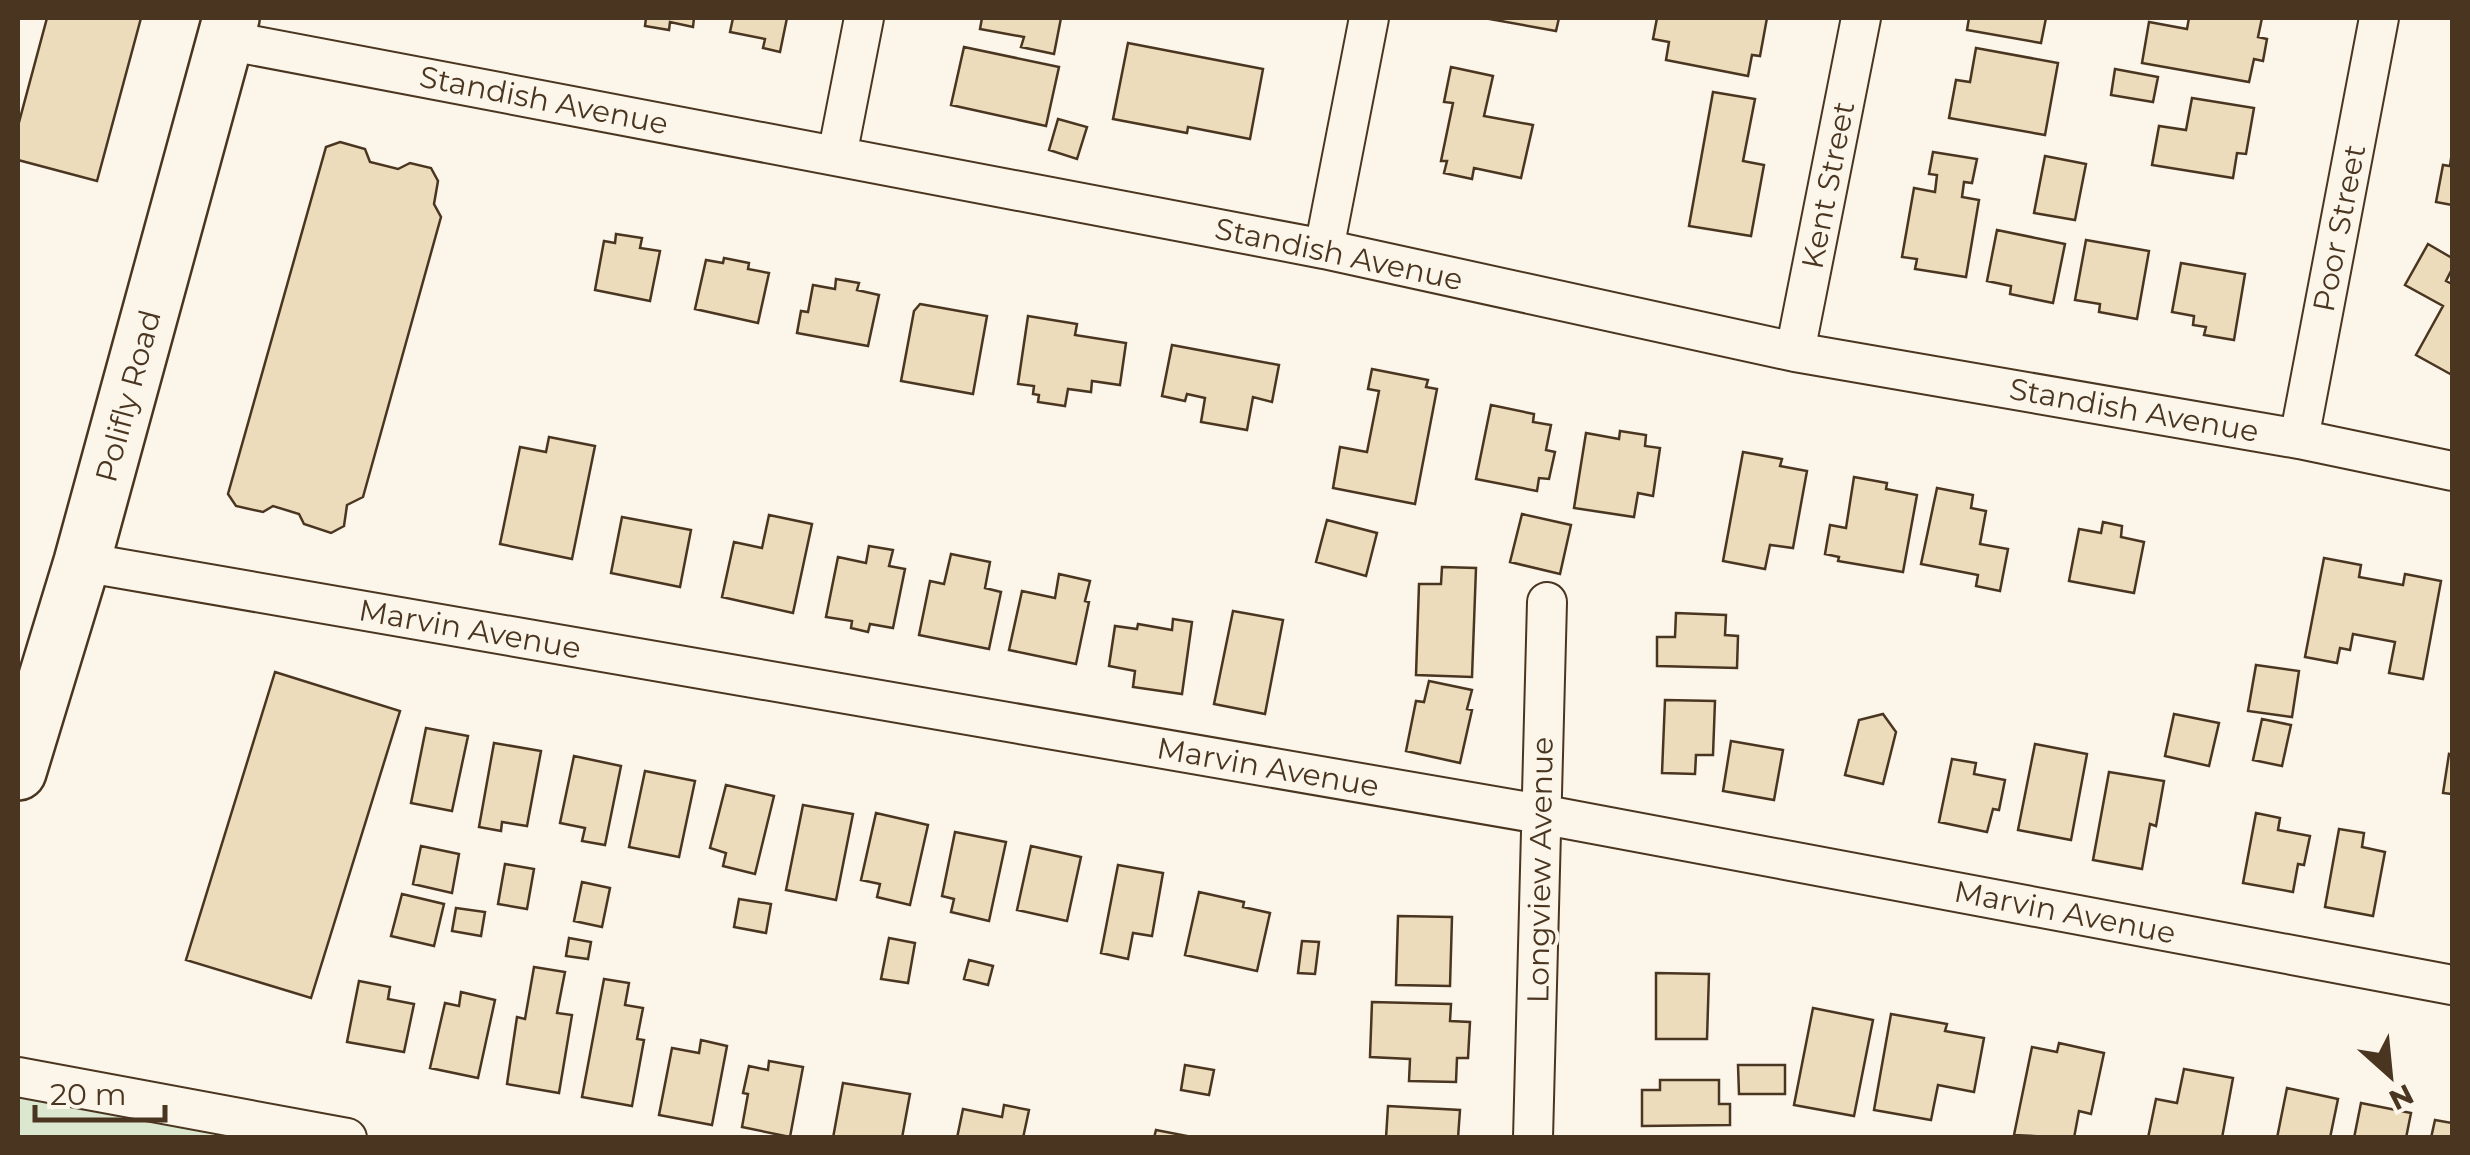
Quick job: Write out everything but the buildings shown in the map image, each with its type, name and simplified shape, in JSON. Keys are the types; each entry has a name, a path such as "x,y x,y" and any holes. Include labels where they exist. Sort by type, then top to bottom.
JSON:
{"main road":[{"name":"Polifly Road","path":"18,772 82,562 228,29"}],"street":[{"path":"836,156 864,18"},
{"path":"1324,250 1369,18"},
{"name":"Kent Street","path":"1794,352 1862,18"},
{"name":"Poor Street","path":"2299,439 2379,18"},
{"name":"Standish Avenue","path":"228,29 836,156 1324,250 1794,352 2299,439 2452,471"},
{"name":"Marvin Avenue","path":"82,562 1540,814 2452,985"},
{"name":"Longview Avenue","path":"1533,1138 1547,602"},
{"path":"18,1076 347,1138"}],"green space":[{"path":"18,1077 347,1137 18,1137"}]}
